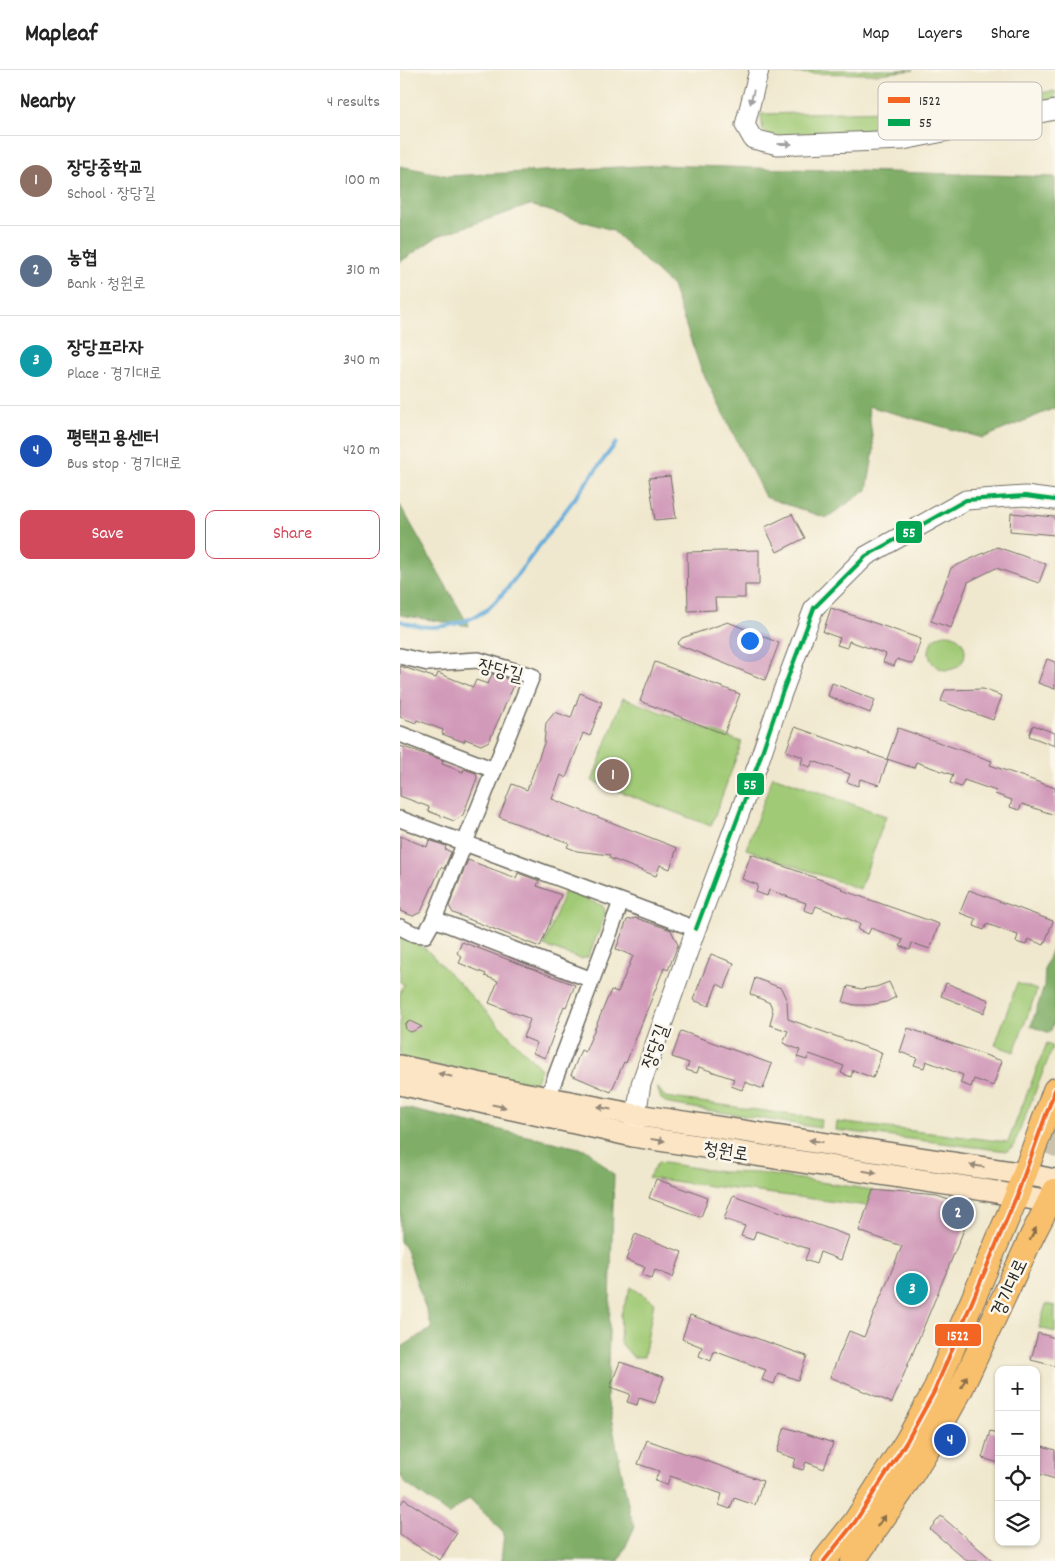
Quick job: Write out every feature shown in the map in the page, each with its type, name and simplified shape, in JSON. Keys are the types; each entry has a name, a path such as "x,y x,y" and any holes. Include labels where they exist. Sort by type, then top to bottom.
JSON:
{"main road":[{"name":"청원로","path":"400,1066 637,1115 1021,1184 1054,1194"},
{"name":"청원로","path":"400,1084 633,1136 1021,1184"},
{"name":"경기대로","path":"824,1561 855,1522 907,1441 934,1392 1021,1184 1055,1090"},
{"name":"경기대로","path":"853,1561 900,1492 960,1392 1032,1236 1054,1194"}],"street":[{"path":"759,70 745,125 753,138 778,145 903,140"},
{"path":"1042,113 1055,110"},
{"name":"장당길","path":"633,1136 641,1084 814,608 866,556 966,500 1025,496 1055,500"},
{"name":"장당길","path":"400,656 428,663 478,660 532,676 434,919 425,935 414,934 400,927"},
{"path":"400,734 494,770"},
{"path":"400,819 696,929"},
{"path":"548,1097 621,902"},
{"path":"434,919 592,980"}],"green space":[{"path":"774,70 913,70 877,74 772,73"},
{"path":"1055,91 1055,102 1042,105 1042,93"},
{"path":"878,111 878,136 775,139 763,131 761,114"},
{"path":"658,165 1055,177 1055,408 983,438 868,406 874,450 867,490 826,518 765,497 701,369 672,286 612,230 530,205 438,236 400,262 400,166 449,176"},
{"path":"400,505 469,626 400,615"},
{"path":"947,634 954,635 960,639 964,645 964,659 960,665 954,669 947,670 940,669 934,665 930,659 929,652 930,645 934,639 940,635"},
{"path":"623,698 742,742 711,826 592,781"},
{"path":"773,776 886,816 860,889 746,849"},
{"path":"565,890 603,906 606,914 588,957 581,959 544,946"},
{"path":"400,934 427,950 541,1069 534,1086 400,1058 400,993 404,984 400,982"},
{"path":"1055,940 1055,1019 1050,1033 1031,1026 1044,987 1045,967"},
{"path":"1017,983 1037,990 1014,1052 995,1045"},
{"path":"1047,1043 1053,1047 1013,1147 1007,1151 836,1130 837,1122 1008,1142"},
{"path":"657,1087 665,1097 821,1119 820,1128 669,1104 661,1099"},
{"path":"400,1107 588,1150 614,1175 607,1398 630,1514 635,1526 619,1561 501,1561 504,1533 469,1498 449,1515 405,1483 400,1474 400,1348 432,1328 406,1250 400,1241"},
{"path":"658,1162 722,1172 759,1173 873,1190 868,1206 648,1178"},
{"path":"631,1287 654,1302 644,1357 633,1357 620,1342 621,1314"},
{"path":"1046,1304 1055,1306 1055,1332 1039,1328"}],"building":[{"path":"670,476 676,518 655,520 649,478"},
{"path":"1011,513 1055,517 1055,535 1010,531"},
{"path":"792,514 805,538 777,552 765,527"},
{"path":"997,547 1046,564 1039,583 996,568 968,582 951,628 931,621 951,568"},
{"path":"759,550 759,585 745,585 745,598 715,598 716,610 688,611 687,552"},
{"path":"831,608 921,639 913,664 897,659 894,666 883,662 886,654 849,641 847,648 837,645 840,638 823,632"},
{"path":"728,622 779,643 765,680 677,644 682,638"},
{"path":"1047,659 1055,662 1055,689 1038,683"},
{"path":"655,662 740,694 724,734 640,701"},
{"path":"400,666 436,678 438,673 473,687 476,680 488,684 492,674 516,681 489,741 481,745 465,739 464,742 442,734 443,730 417,720 416,723 400,717"},
{"path":"832,683 875,700 870,713 828,696"},
{"path":"983,689 1002,696 993,720 941,701 945,690"},
{"path":"580,693 602,702 590,736 583,733 566,778 561,775 552,799 677,848 670,869 660,865 656,876 609,858 610,855 577,851 567,847 569,843 499,817 512,784 527,790 544,743 546,723 555,712 571,718"},
{"path":"1033,725 1055,733 1055,746 1029,736"},
{"path":"795,727 888,760 879,785 860,779 858,786 847,782 850,774 813,761 810,767 801,764 803,757 786,751"},
{"path":"898,728 992,761 990,765 1055,788 1055,815 1022,804 1019,810 1010,807 1012,800 995,794 996,791 964,780 961,787 950,783 953,775 916,762 914,768 887,759"},
{"path":"400,746 443,760 442,764 463,772 464,769 476,773 477,778 463,815 454,821 428,811 429,807 400,796"},
{"path":"400,836 427,847 429,840 446,846 445,849 451,852 444,869 441,867 421,912 413,916 400,911"},
{"path":"751,854 843,888 842,890 939,924 930,949 912,943 910,950 900,946 903,940 871,928 868,934 858,930 860,924 816,906 813,913 804,910 806,903 769,890 767,896 756,892 758,885 742,879"},
{"path":"468,860 516,878 518,873 539,881 537,886 561,895 540,947 453,913 449,906"},
{"path":"969,890 1053,921 1044,945 1028,939 1026,945 1016,942 1018,935 987,924 984,930 974,926 976,919 960,913"},
{"path":"636,918 671,930 678,945 668,970 664,968 626,1063 624,1062 611,1092 571,1075 581,1050 585,1052 611,990 618,992 633,956 616,949 627,920"},
{"path":"462,942 575,985 566,1007 564,1006 545,1058 533,1053 537,1043 523,1037 530,1020 528,1018 489,1003 498,981 459,963 462,957 457,953"},
{"path":"711,954 734,963 725,988 717,984 709,1006 693,1000"},
{"path":"755,978 781,988 787,1001 788,1019 882,1053 873,1078 853,1070 851,1077 841,1073 844,1066 809,1054 807,1060 797,1057 800,1050 783,1043 788,1031 770,1025 773,1012 770,1003 750,994"},
{"path":"889,982 896,997 886,1002 855,1005 843,1002 848,986 861,989 876,987"},
{"path":"946,983 989,1000 984,1013 941,996"},
{"path":"410,1021 422,1027 411,1032 406,1030 405,1024"},
{"path":"908,1028 1002,1061 993,1086 974,1079 971,1087 960,1083 963,1075 926,1061 924,1068 914,1065 917,1058 900,1052"},
{"path":"681,1031 772,1064 763,1089 745,1082 742,1090 731,1086 734,1079 699,1067 697,1073 686,1070 689,1063 672,1057"},
{"path":"656,1179 708,1198 701,1217 649,1198"},
{"path":"873,1190 937,1196 973,1208 892,1403 830,1377 849,1331 864,1337 902,1246 859,1231"},
{"path":"733,1195 849,1236 841,1260 820,1252 816,1264 805,1260 809,1249 756,1231 753,1240 741,1236 745,1226 724,1219"},
{"path":"635,1234 682,1252 673,1277 655,1270 652,1278 642,1275 645,1267 626,1260"},
{"path":"690,1315 807,1356 798,1380 778,1373 774,1384 762,1380 766,1370 714,1351 711,1361 699,1356 702,1347 682,1339"},
{"path":"1038,1333 1055,1338 1055,1366 1031,1360"},
{"path":"620,1362 664,1377 655,1403 639,1398 637,1405 627,1402 630,1394 610,1387"},
{"path":"785,1427 833,1443 824,1469 806,1462 803,1470 793,1467 796,1459 777,1452"},
{"path":"990,1431 995,1433 995,1462 982,1458"},
{"path":"647,1440 763,1481 755,1505 734,1498 730,1509 719,1505 722,1494 670,1476 667,1485 655,1481 659,1471 638,1464"},
{"path":"1040,1445 1055,1450 1055,1479 1040,1474"},
{"path":"404,1499 457,1533 440,1560 400,1535 400,1505"},
{"path":"941,1516 993,1561 967,1561 930,1529"}],"waterway":[{"path":"400,621 422,626 444,626 465,621 488,609 507,589 616,443"}],"tunnel":[{"path":"1031,1186 1055,1130"}],"transit line":[{"name":"55","path":"696,929 814,608 866,556 966,500 1025,496 1055,500"},
{"name":"1522","path":"824,1561 855,1522 907,1441 934,1392 1017,1195 1055,1090"}],"place":[{"name":"장당중학교","path":"613,775"},
{"name":"농협","path":"958,1213"},
{"name":"장당프라자","path":"912,1289"},
{"name":"평택고용센터","path":"950,1440"}]}
